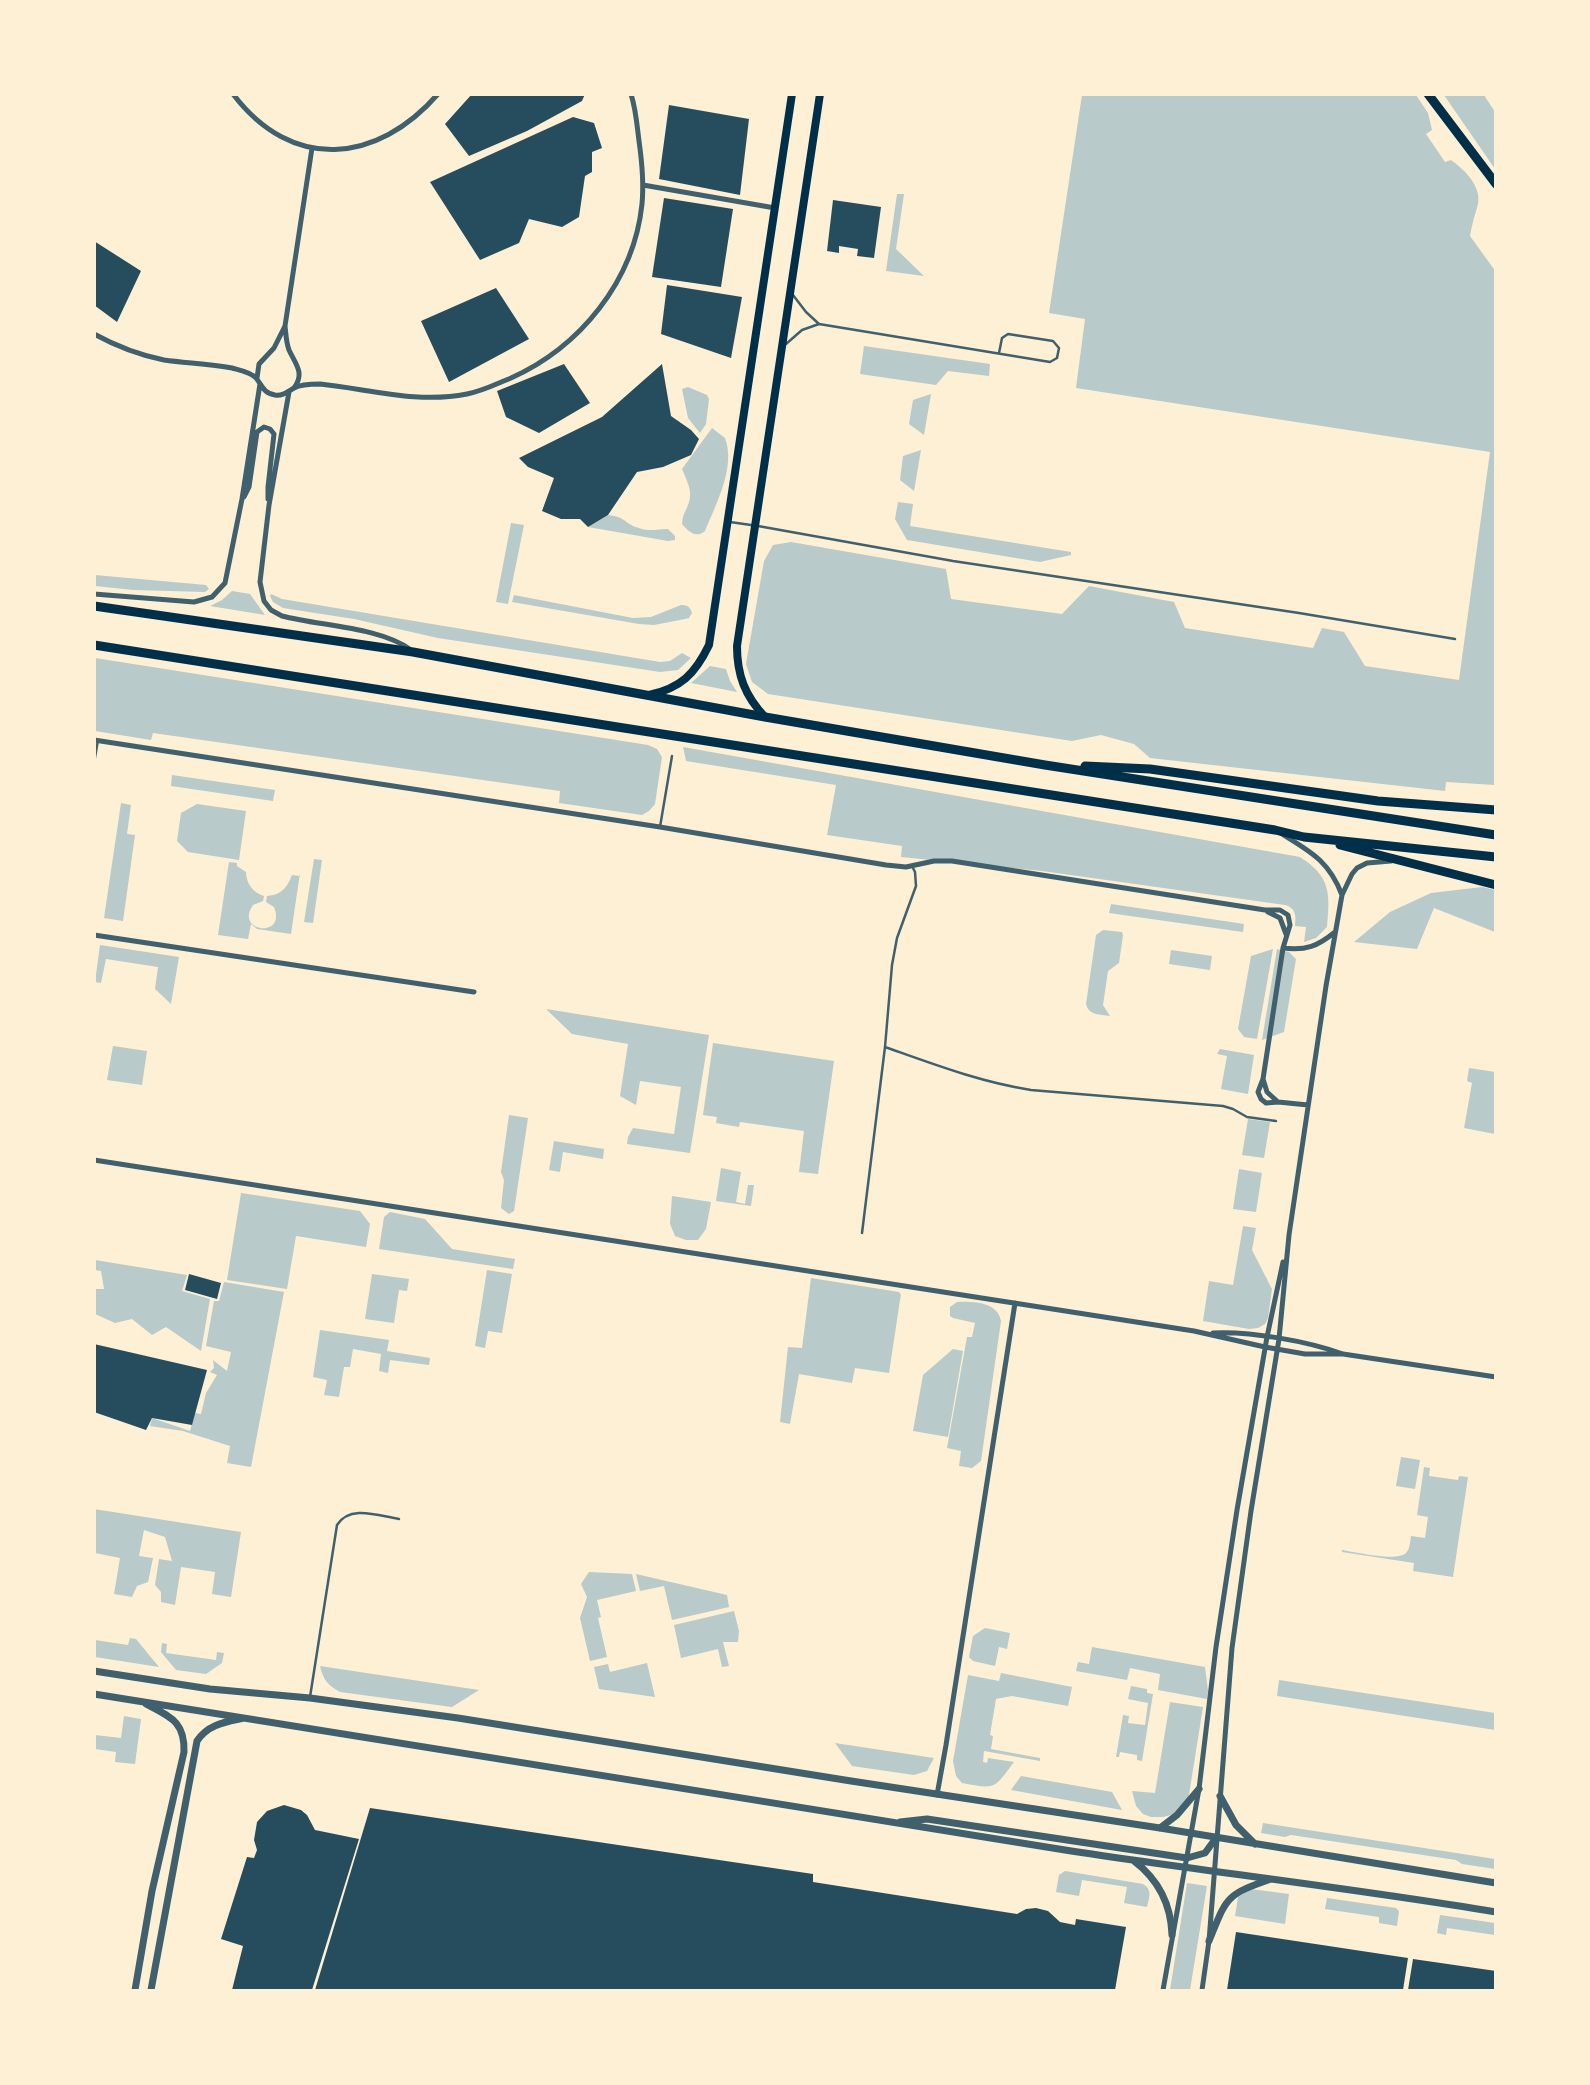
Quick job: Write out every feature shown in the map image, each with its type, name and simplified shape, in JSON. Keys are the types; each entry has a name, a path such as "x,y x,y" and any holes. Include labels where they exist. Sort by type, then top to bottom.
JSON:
{"main road":[{"path":"646,695 672,688 684,680 694,670 709,645 792,94"},
{"path":"765,717 748,697 743,685 737,664 737,646 820,94"},
{"path":"1428,94 1496,184"},
{"path":"94,606 413,652 1045,765 1496,835"},
{"path":"94,645 1275,830 1496,885"},
{"path":"1045,765 1150,769 1378,801 1496,810"},
{"path":"1304,837 1496,857"}],"street":[{"path":"233,94 251,115 278,137 312,148 330,149 357,147 383,139 406,125 438,94"},
{"path":"94,334 140,354 236,369 258,381 266,391 274,395 318,384 401,397 440,398 484,390 527,371 552,355 595,315 612,290 636,236 643,185 631,94"},
{"path":"312,148 285,326 288,345 300,372 298,384 292,390 269,505 260,582 261,596 271,610 287,617 383,636 413,652"},
{"path":"643,185 775,208"},
{"path":"94,594 194,602 212,597 225,583 242,499 259,364 274,348 285,326"},
{"path":"242,499 249,487 257,432 261,427 267,427 274,434 268,487 269,505"},
{"path":"96,740 660,827 887,865 912,866 934,861 952,861 1265,910 1280,918 1286,934 1263,1079 1267,1091 1278,1102 1308,1105"},
{"path":"1275,830 1319,857 1342,895"},
{"path":"1202,1990 1209,1941 1232,1648 1279,1339 1289,1235 1335,932 1342,895 1357,868 1367,863 1402,860"},
{"path":"1283,948 1298,950 1312,947 1335,932"},
{"path":"94,935 474,992"},
{"path":"94,1160 1210,1334 1277,1349 1343,1354 1496,1377"},
{"path":"1163,1990 1199,1789 1233,1532 1265,1347 1289,1235"},
{"path":"937,1795 1015,1303"},
{"path":"1210,1334 1267,1337 1319,1346 1343,1354"},
{"path":"94,1671 210,1689 310,1698 458,1718 1496,1883"},
{"path":"94,1694 1134,1861 1496,1912"},
{"path":"135,1990 152,1891 185,1742 175,1720 141,1701"},
{"path":"151,1990 197,1741 213,1726 248,1717"},
{"path":"1160,1828 1181,1811 1199,1789"},
{"path":"1220,1796 1236,1825 1255,1844"},
{"path":"896,1823 926,1819 1187,1858 1205,1853 1216,1838"},
{"path":"1134,1861 1150,1875 1163,1893 1170,1914 1172,1936"},
{"path":"1209,1941 1230,1897 1241,1890 1273,1879"}],"lane":[{"path":"790,291 819,324"},
{"path":"782,349 802,330 819,324 1050,362 1057,358 1059,348 1053,341 1008,334 1002,338 999,353"},
{"path":"727,522 953,561 1455,639"},
{"path":"94,763 96,740"},
{"path":"660,827 672,756"},
{"path":"862,1233 894,952 916,886 912,866"},
{"path":"885,1047 956,1073 1004,1086 1223,1106 1234,1108 1247,1117 1276,1121"},
{"path":"310,1698 337,1525 346,1515 355,1512 399,1519"}],"shaded area":[{"path":"1082,95 1416,95 1428,113 1432,130 1426,134 1445,162 1451,160 1472,180 1478,193 1478,201 1470,236 1496,272 1495,785 1446,782 1445,791 1150,758 1134,744 1101,735 1072,741 768,694 752,682 746,664 764,561 773,545 791,542 946,569 951,599 1062,614 1089,586 1174,602 1185,628 1313,648 1322,628 1344,632 1365,666 1459,680 1490,452 1076,388 1085,319 1049,313"},
{"path":"1444,95 1484,95 1495,112 1495,169"},
{"path":"897,194 904,194 896,249 924,276 886,271"},
{"path":"864,346 990,364 989,376 948,371 936,385 860,374"},
{"path":"688,387 707,395 709,399 706,424 700,433 688,418 682,389"},
{"path":"931,394 924,435 909,424 913,400"},
{"path":"712,428 725,438 728,461 719,497 705,531 695,534 682,524 690,494 682,469"},
{"path":"921,450 914,491 900,480 903,456"},
{"path":"898,502 913,504 910,526 1071,552 1071,555 1040,562 907,540 895,519"},
{"path":"608,515 619,517 643,529 668,529 675,536 675,540 588,527"},
{"path":"511,523 524,525 508,604 496,602"},
{"path":"95,575 206,585 209,589 205,592 95,586"},
{"path":"232,591 250,594 265,615 210,606"},
{"path":"271,594 282,599 660,662 670,661 682,653 691,658 678,670 660,672 438,638 354,619 283,608 273,602"},
{"path":"514,595 633,618 651,617 681,605 688,607 692,613 685,619 654,625 639,624 512,602"},
{"path":"95,658 648,745 657,749 662,757 655,804 642,815 559,803 560,791 153,733 151,740 95,731"},
{"path":"710,666 726,669 737,692 691,683"},
{"path":"683,747 1300,857 1323,879 1328,895 1327,927 1316,938 1304,942 1306,927 1295,926 1294,913 1285,905 1042,871 901,857 902,846 827,835 836,785 686,761"},
{"path":"172,775 275,790 273,801 171,786"},
{"path":"121,803 131,805 127,834 135,835 123,921 104,918"},
{"path":"197,804 246,811 239,860 188,852 177,841 181,813"},
{"path":"314,859 322,860 313,923 304,922"},
{"path":"229,862 237,863 237,866 246,872 251,887 264,896 263,901 253,905 249,914 250,921 261,928 274,924 276,917 274,907 266,902 267,896 280,892 292,875 299,876 300,873 291,934 257,929 251,924 248,939 218,935"},
{"path":"1482,887 1495,890 1495,932 1434,908 1417,949 1354,942 1390,912 1431,893"},
{"path":"1111,904 1244,924 1243,932 1109,913"},
{"path":"1103,930 1122,932 1123,935 1119,963 1108,971 1103,1005 1110,1016 1092,1013 1086,1004 1096,935"},
{"path":"100,945 179,957 171,1004 155,989 158,967 106,959 101,983 95,982"},
{"path":"1273,949 1257,1039 1244,1037 1238,1029 1251,956"},
{"path":"1277,949 1289,952 1296,959 1284,1032 1262,1040"},
{"path":"1171,950 1212,956 1210,970 1169,964"},
{"path":"546,1009 709,1035 690,1153 627,1144 633,1128 674,1134 681,1087 640,1081 636,1105 620,1096 628,1044 572,1034"},
{"path":"713,1043 834,1061 818,1174 799,1172 804,1131 740,1122 739,1127 716,1123 717,1117 703,1115"},
{"path":"113,1046 147,1051 142,1085 107,1080"},
{"path":"1220,1049 1254,1055 1248,1094 1221,1089 1227,1056 1217,1054"},
{"path":"1469,1068 1495,1072 1495,1134 1464,1128 1472,1083 1467,1081"},
{"path":"509,1115 528,1118 514,1211 509,1214 501,1208 504,1180 501,1172"},
{"path":"1248,1119 1270,1122 1264,1158 1242,1155"},
{"path":"554,1141 604,1149 603,1159 563,1152 560,1172 549,1170"},
{"path":"721,1168 741,1172 736,1202 745,1204 748,1185 754,1185 751,1206 716,1201"},
{"path":"1239,1169 1262,1173 1256,1212 1233,1209"},
{"path":"241,1193 360,1211 370,1224 366,1247 296,1236 287,1289 227,1280"},
{"path":"672,1196 711,1202 706,1229 698,1240 675,1236 670,1224"},
{"path":"390,1212 425,1219 452,1249 515,1259 513,1269 379,1249 384,1217"},
{"path":"1243,1226 1256,1228 1252,1250 1272,1289 1265,1324 1249,1329 1203,1321 1209,1281 1233,1285"},
{"path":"95,1260 187,1275 182,1291 210,1299 201,1351 166,1327 152,1335 132,1319 115,1323 95,1314 95,1289 104,1289 101,1271 95,1270"},
{"path":"487,1270 512,1274 502,1333 488,1331 485,1348 475,1346"},
{"path":"372,1274 409,1279 407,1291 399,1290 394,1323 365,1319"},
{"path":"811,1278 899,1292 901,1295 889,1373 855,1368 852,1383 799,1374 790,1424 780,1422 788,1347 802,1348"},
{"path":"224,1282 284,1292 251,1467 227,1463 230,1446 183,1431 150,1426 152,1418 190,1431 195,1413 201,1414 206,1393 217,1375 210,1372 214,1368 213,1360 227,1371 231,1352 206,1346 214,1301 219,1301"},
{"path":"957,1302 990,1306 1001,1321 981,1461 972,1468 959,1466 961,1451 947,1448 967,1337 972,1337 975,1323 950,1316 950,1307"},
{"path":"320,1330 389,1340 387,1351 430,1358 429,1365 390,1360 388,1373 379,1371 381,1354 353,1349 350,1367 344,1367 339,1397 324,1395 327,1380 313,1377"},
{"path":"953,1349 963,1351 948,1437 913,1431 923,1375"},
{"path":"1401,1457 1420,1460 1415,1489 1396,1486"},
{"path":"1424,1467 1430,1468 1429,1476 1458,1480 1459,1476 1468,1477 1453,1577 1413,1571 1414,1563 1342,1552 1401,1556 1408,1549 1411,1536 1425,1538 1428,1517 1417,1515"},
{"path":"94,1509 241,1532 231,1597 212,1594 215,1572 181,1567 175,1605 161,1602 161,1592 155,1585 159,1559 172,1561 165,1537 144,1530 139,1556 153,1558 148,1582 137,1586 132,1597 114,1594 120,1558 95,1553"},
{"path":"589,1572 632,1574 636,1591 597,1600 601,1617 598,1618 607,1657 590,1661 580,1618 587,1597 581,1584"},
{"path":"636,1574 727,1595 729,1607 672,1620 664,1586 640,1591"},
{"path":"734,1611 739,1631 738,1642 723,1642 729,1666 722,1667 718,1649 681,1658 674,1625"},
{"path":"985,1628 1010,1633 1007,1649 999,1647 995,1666 973,1661 969,1657 973,1636"},
{"path":"130,1638 136,1639 159,1667 95,1657 95,1640 128,1645"},
{"path":"162,1643 167,1644 166,1653 216,1660 217,1652 224,1653 222,1663 206,1674 176,1670 161,1652"},
{"path":"1092,1647 1205,1667 1207,1699 1158,1690 1160,1674 1130,1668 1127,1680 1076,1671 1078,1662 1089,1664"},
{"path":"647,1663 655,1697 599,1689 594,1667 608,1664 610,1672"},
{"path":"320,1666 479,1690 452,1707 340,1692 327,1682"},
{"path":"1001,1673 1072,1687 1068,1706 1012,1696 996,1699 990,1735 993,1736 991,1749 1040,1758 1040,1761 984,1751 983,1762 987,1763 988,1758 1014,1762 993,1785 962,1783 956,1776 953,1761 968,1675 999,1681"},
{"path":"1279,1680 1495,1713 1495,1730 1277,1696"},
{"path":"1131,1686 1147,1689 1147,1693 1153,1694 1142,1761 1137,1760 1137,1755 1120,1752 1119,1757 1116,1757 1123,1715 1129,1716 1128,1723 1145,1725 1148,1703 1128,1699"},
{"path":"1170,1702 1203,1707 1188,1801 1175,1814 1151,1817 1143,1814 1136,1806 1132,1791 1155,1793"},
{"path":"124,1716 141,1719 135,1764 115,1762 116,1752 95,1749 95,1735 121,1738"},
{"path":"835,1743 934,1758 927,1771 914,1775 852,1766"},
{"path":"1021,1776 1112,1792 1122,1810 1011,1790"},
{"path":"1263,1823 1495,1859 1495,1869 1462,1864 1456,1860 1291,1835 1285,1837 1261,1833"},
{"path":"1065,1871 1143,1884 1149,1892 1147,1907 1124,1903 1127,1887 1082,1880 1079,1896 1056,1892 1059,1875"},
{"path":"1187,1883 1207,1886 1190,1990 1170,1990"},
{"path":"1251,1889 1289,1894 1285,1924 1235,1916 1238,1897"},
{"path":"1327,1898 1396,1908 1399,1911 1397,1926 1379,1923 1379,1917 1325,1909"},
{"path":"1440,1915 1495,1923 1495,1935 1447,1928 1446,1935 1437,1933"}],"building":[{"path":"472,94 585,94 582,101 527,131 469,156 445,124"},
{"path":"669,105 749,119 740,195 659,179"},
{"path":"573,117 594,123 602,148 592,152 592,172 585,176 579,217 562,227 529,219 519,243 480,260 430,182"},
{"path":"664,198 733,209 721,287 652,277"},
{"path":"833,200 881,207 874,258 857,256 858,249 839,246 839,253 827,251"},
{"path":"94,241 141,271 117,322 94,305"},
{"path":"667,285 742,297 731,358 661,334"},
{"path":"496,288 529,339 449,382 421,321"},
{"path":"564,364 590,403 539,433 506,417 497,391"},
{"path":"662,364 671,416 699,439 691,455 663,467 637,472 608,515 588,527 580,519 561,519 542,511 554,478 528,467 519,458 602,417"},
{"path":"189,1274 221,1283 217,1299 185,1290"},
{"path":"94,1344 207,1370 192,1425 152,1418 146,1430 94,1412"},
{"path":"284,1805 301,1810 315,1830 359,1839 312,1990 232,1990 243,1946 221,1939 247,1857 254,1858 257,1850 254,1840 257,1822 267,1811"},
{"path":"370,1808 813,1874 813,1882 1017,1914 1036,1908 1048,1911 1060,1922 1075,1925 1076,1919 1126,1927 1115,1990 315,1990"},
{"path":"1236,1932 1408,1958 1403,1990 1227,1990"},
{"path":"1413,1959 1496,1971 1496,1990 1408,1990"}]}
